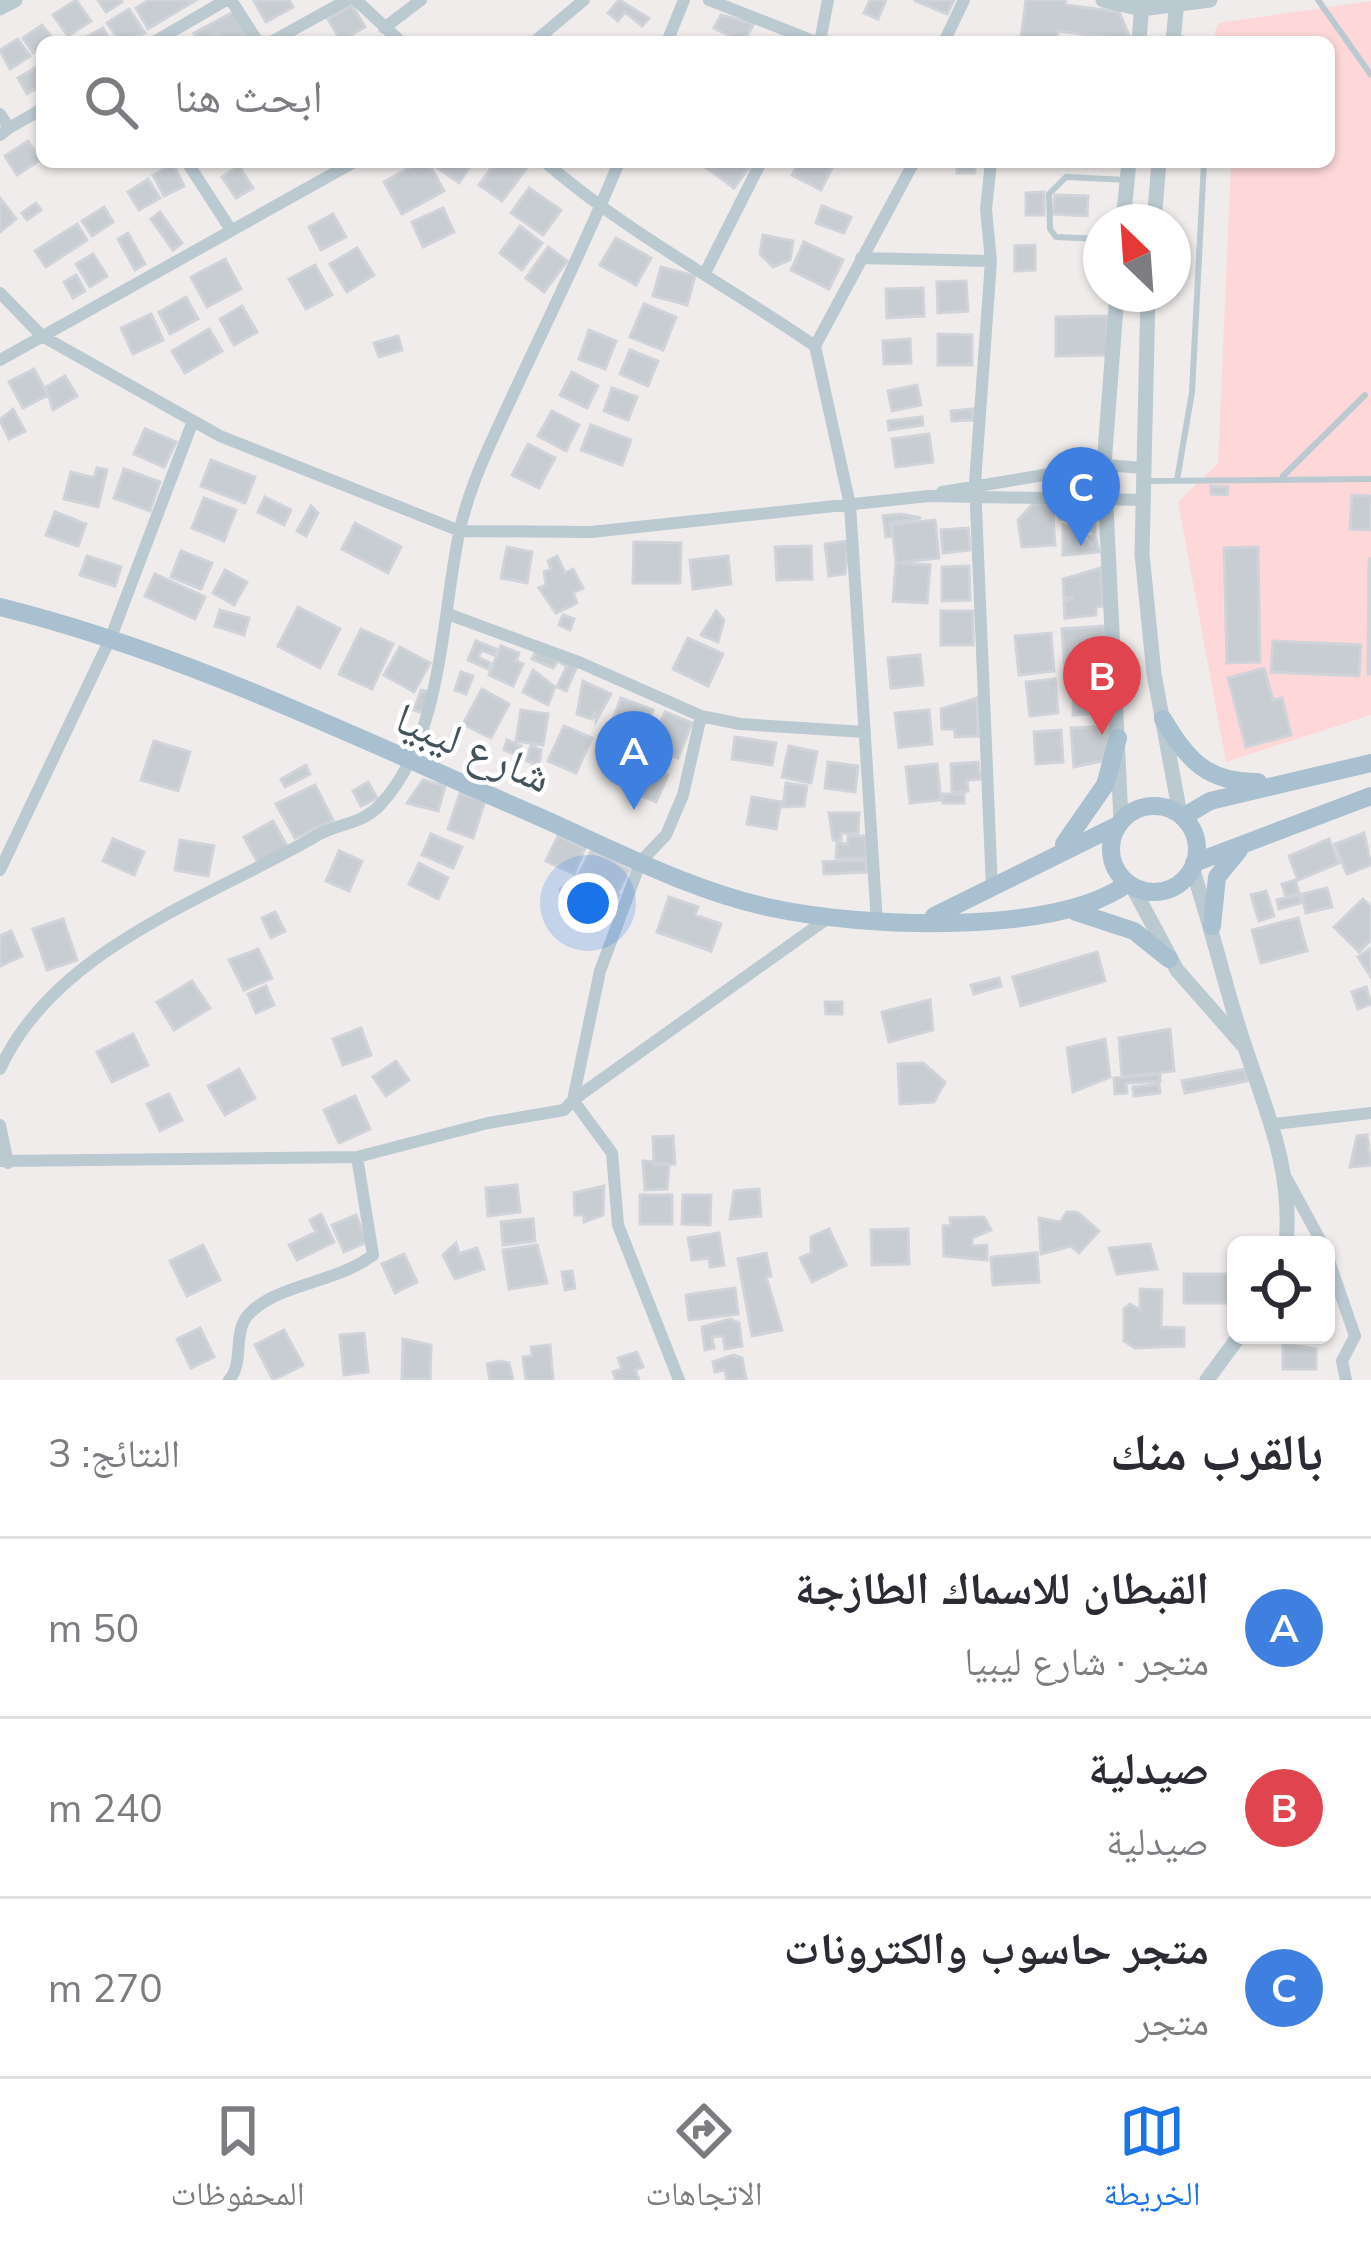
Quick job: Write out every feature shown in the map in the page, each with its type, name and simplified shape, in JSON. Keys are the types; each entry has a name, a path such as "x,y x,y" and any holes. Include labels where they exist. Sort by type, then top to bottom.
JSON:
{"main road":[{"name":"شارع ليبيا","path":"0,607 111,637 641,862 768,908 877,925 1071,911"},
{"path":"1163,719 1190,760 1215,778 1293,781"},
{"path":"1044,860 1094,807 1118,738"},
{"path":"1181,816 1200,804 1371,763"},
{"path":"1120,823 1111,852 1130,885 1151,892 1171,888 1193,865 1371,796"},
{"path":"924,920 1120,823 1145,806 1181,816 1196,838 1193,865"},
{"path":"1212,926 1217,877 1251,841"},
{"path":"1071,911 1130,885"},
{"path":"1071,911 1134,931 1169,958"}],"street":[{"path":"0,8 15,0"},
{"path":"165,36 228,0 254,36"},
{"path":"283,36 347,0"},
{"path":"356,0 394,36"},
{"path":"384,28 421,0"},
{"path":"541,36 584,0"},
{"path":"670,36 684,0"},
{"path":"709,0 802,36"},
{"path":"819,36 828,0"},
{"path":"947,36 964,0"},
{"path":"1103,0 1142,4 1210,0"},
{"path":"1173,36 1177,3"},
{"path":"1139,36 1142,4"},
{"path":"0,114 5,132 36,113"},
{"path":"191,168 231,230"},
{"path":"319,168 324,179"},
{"path":"0,360 343,168"},
{"path":"552,168 600,209 706,271 815,346"},
{"path":"0,1069 16,1034 83,970 196,897 322,832 363,821 383,802 409,760 440,664 460,530 487,451 617,168"},
{"path":"706,271 757,168"},
{"path":"877,925 850,505 815,346 911,168"},
{"path":"990,168 986,209 991,261 975,490 992,889"},
{"path":"1156,204 1158,168"},
{"path":"1125,204 1128,171"},
{"path":"861,259 991,261"},
{"path":"0,293 42,336 193,421 460,530 591,532 975,490 1104,465 1144,483"},
{"path":"1116,312 1104,465 1120,823"},
{"path":"1148,312 1146,598 1181,816"},
{"path":"0,870 111,637 193,421"},
{"path":"975,490 1106,497 1144,483"},
{"path":"448,614 701,716 740,724 865,732"},
{"path":"679,1380 618,1226 612,1153 573,1100 600,971 641,862 666,835 683,795 701,716"},
{"path":"1193,865 1244,1046 1274,1124 1287,1178 1286,1236"},
{"path":"1130,885 1169,958 1244,1046"},
{"path":"0,1125 4,1162 357,1157 488,1123 564,1110 829,918"},
{"path":"1274,1124 1371,1113"},
{"path":"229,1380 238,1370 240,1330 247,1314 264,1301 330,1278 373,1255 357,1157"},
{"path":"1287,1178 1318,1236"},
{"path":"1335,1278 1355,1336 1342,1360 1346,1380"},
{"path":"1355,1336 1371,1336"},
{"path":"1207,1380 1233,1344"}],"lane":[{"path":"1318,0 1371,75"},
{"path":"1177,480 1192,392 1204,168"},
{"path":"1083,238 1056,237 1050,229 1049,194 1066,177 1128,171"},
{"path":"1283,476 1365,395"},
{"path":"1144,483 1283,476 1371,479"}],"shaded area":[{"path":"1371,1 1371,715 1226,762 1178,502 1218,463 1231,168 1335,168 1335,36 1214,36 1218,23"}],"building":[{"path":"76,0 91,21 68,36 53,15"},
{"path":"98,0 121,0 122,2 106,12"},
{"path":"149,0 196,0 148,29 136,8"},
{"path":"289,0 293,7 266,22 254,1"},
{"path":"619,0 649,18 642,26 625,12 618,21 608,13"},
{"path":"870,0 886,0 878,19 864,13"},
{"path":"914,0 954,0 947,14"},
{"path":"1026,0 1065,0 1066,5 1119,12 1129,36 1058,31 1058,36 1021,36"},
{"path":"352,5 365,27 350,36 338,36 328,19"},
{"path":"129,9 145,33 116,36 107,23"},
{"path":"235,11 248,36 196,36"},
{"path":"721,15 754,24 747,36 731,36 714,28"},
{"path":"42,25 51,36 36,36 33,53 23,38"},
{"path":"18,39 30,56 10,69 0,50"},
{"path":"36,67 36,89 27,94 18,78"},
{"path":"28,141 36,163 17,175 5,156"},
{"path":"175,168 184,186 164,196 153,175"},
{"path":"240,168 253,188 236,198 222,177"},
{"path":"409,168 431,168 444,191 402,214 384,182"},
{"path":"438,168 469,168 459,183"},
{"path":"492,168 526,169 502,201 479,185"},
{"path":"706,168 749,168 734,188"},
{"path":"796,168 832,168 821,190 792,175"},
{"path":"148,179 160,198 139,210 128,192"},
{"path":"529,188 561,210 543,235 511,213"},
{"path":"1044,192 1044,215 1026,215 1026,193"},
{"path":"1055,195 1088,196 1083,216 1053,214"},
{"path":"0,198 16,219 0,232"},
{"path":"36,203 41,210 27,220 22,213"},
{"path":"822,206 851,217 844,233 816,223"},
{"path":"104,207 113,222 92,236 82,221"},
{"path":"443,208 454,232 423,247 412,222"},
{"path":"160,212 182,243 173,250 151,219"},
{"path":"333,214 346,237 321,250 309,227"},
{"path":"77,224 87,240 46,267 35,251"},
{"path":"520,226 542,243 522,270 500,253"},
{"path":"128,233 145,264 135,270 118,239"},
{"path":"763,235 793,241 790,260 773,267 760,254"},
{"path":"616,238 651,258 636,285 600,265"},
{"path":"804,242 843,260 829,289 791,270"},
{"path":"1035,245 1035,270 1015,271 1015,246"},
{"path":"548,247 567,261 544,292 526,278"},
{"path":"357,248 374,275 347,292 330,264"},
{"path":"93,254 107,276 90,287 76,264"},
{"path":"225,259 241,289 207,307 191,277"},
{"path":"315,265 332,295 306,309 289,279"},
{"path":"661,267 695,276 687,305 653,296"},
{"path":"76,275 85,291 73,298 64,282"},
{"path":"966,281 968,311 938,313 937,282"},
{"path":"923,288 924,316 887,318 886,289"},
{"path":"186,297 198,319 170,334 159,312"},
{"path":"644,304 676,317 663,350 630,337"},
{"path":"242,306 257,332 234,345 220,319"},
{"path":"151,314 163,340 133,354 121,328"},
{"path":"1107,316 1107,355 1056,356 1056,317"},
{"path":"209,329 222,351 185,373 172,351"},
{"path":"589,330 616,341 605,369 579,359"},
{"path":"938,334 972,335 972,365 938,365"},
{"path":"398,336 402,350 379,357 374,343"},
{"path":"910,339 911,363 884,364 883,341"},
{"path":"630,350 658,361 648,386 620,374"},
{"path":"34,369 48,395 23,408 9,382"},
{"path":"572,372 598,386 587,408 560,395"},
{"path":"65,376 77,396 53,410 46,387"},
{"path":"917,385 921,405 892,411 888,391"},
{"path":"612,388 637,397 628,420 604,411"},
{"path":"13,409 25,431 9,439 0,420"},
{"path":"973,409 973,420 952,421 951,411"},
{"path":"552,411 579,425 566,451 538,436"},
{"path":"922,417 923,425 889,430 888,421"},
{"path":"591,425 631,440 622,465 581,450"},
{"path":"145,429 176,442 164,467 134,454"},
{"path":"929,434 933,462 896,467 892,439"},
{"path":"528,444 555,458 539,488 512,475"},
{"path":"211,460 255,477 245,503 201,486"},
{"path":"97,468 107,470 98,507 64,499 71,472 94,478"},
{"path":"124,469 160,482 150,511 114,498"},
{"path":"1211,486 1228,487 1227,495 1211,494"},
{"path":"1352,495 1371,496 1371,530 1350,529"},
{"path":"265,497 291,510 284,525 258,512"},
{"path":"204,498 236,510 224,541 192,528"},
{"path":"1052,503 1055,545 1022,547 1018,520 1033,504"},
{"path":"311,506 318,513 306,536 297,531"},
{"path":"55,512 86,524 78,546 46,535"},
{"path":"1060,513 1095,513 1095,535 1086,525 1082,535 1082,520 1060,519"},
{"path":"883,516 921,518 890,523 892,536 886,537"},
{"path":"935,520 939,558 896,563 892,525"},
{"path":"355,523 401,547 388,573 342,549"},
{"path":"1063,525 1080,525 1080,537 1092,544 1089,537 1095,536 1099,552 1063,555"},
{"path":"968,528 970,550 943,553 941,530"},
{"path":"849,541 845,574 829,576 825,544"},
{"path":"634,542 681,543 680,583 633,583"},
{"path":"811,546 812,579 777,580 775,547"},
{"path":"507,547 532,552 527,583 501,578"},
{"path":"1258,547 1260,662 1227,663 1224,548"},
{"path":"181,551 212,563 201,589 171,577"},
{"path":"87,556 121,567 115,586 80,575"},
{"path":"557,556 565,573 573,569 583,588 573,593 577,603 556,613 539,588 546,585 544,572 551,569 548,561"},
{"path":"728,556 731,584 693,589 690,560"},
{"path":"1371,559 1371,674 1368,674"},
{"path":"896,563 930,565 927,603 893,601"},
{"path":"969,566 970,600 942,601 942,567"},
{"path":"1101,568 1103,606 1096,607 1096,615 1065,618 1064,602 1074,597 1064,598 1063,579"},
{"path":"225,570 247,582 234,605 213,593"},
{"path":"155,574 205,597 195,619 145,596"},
{"path":"298,607 340,629 320,668 278,646"},
{"path":"220,610 249,618 244,635 215,626"},
{"path":"716,611 724,620 718,642 701,635"},
{"path":"941,611 973,611 973,645 941,645"},
{"path":"563,615 574,619 570,630 559,625"},
{"path":"1104,626 1107,666 1065,670 1062,629"},
{"path":"361,629 393,644 372,689 339,674"},
{"path":"1051,633 1054,671 1019,675 1015,636"},
{"path":"688,638 723,654 708,686 673,669"},
{"path":"476,641 496,649 494,655 482,650 478,657 490,663 488,669 468,660"},
{"path":"1273,641 1361,645 1359,676 1271,672"},
{"path":"540,643 558,661 553,668 532,659"},
{"path":"501,646 519,653 516,661 523,664 513,686 489,675"},
{"path":"400,647 430,663 414,692 384,675"},
{"path":"920,655 923,685 891,688 888,658"},
{"path":"564,657 578,664 566,691 557,687 567,666 561,663"},
{"path":"1264,668 1273,700 1282,698 1291,735 1246,747 1228,678"},
{"path":"533,670 555,687 548,705 523,692"},
{"path":"461,672 473,676 466,694 455,690"},
{"path":"1105,673 1107,712 1073,715 1074,675"},
{"path":"1055,679 1058,713 1030,716 1026,682"},
{"path":"583,681 611,694 596,721 595,711 592,719 577,714"},
{"path":"482,689 509,704 491,738 463,724"},
{"path":"421,690 430,692 423,713 414,710"},
{"path":"621,698 653,710 638,750 606,738"},
{"path":"977,698 978,736 955,737 955,729 942,729 941,709"},
{"path":"521,710 548,714 543,745 516,741"},
{"path":"929,710 932,744 899,747 895,713"},
{"path":"665,712 692,723 678,758 651,747"},
{"path":"564,726 592,738 576,773 548,761"},
{"path":"1112,726 1107,760 1074,767 1071,728"},
{"path":"1061,730 1063,762 1036,764 1034,732"},
{"path":"735,737 776,743 772,765 732,759"},
{"path":"507,740 521,746 517,755 504,750"},
{"path":"154,741 190,752 178,791 141,780"},
{"path":"531,746 541,750 539,766 525,760"},
{"path":"789,746 817,752 811,783 782,777"},
{"path":"636,761 668,775 656,802 624,788"},
{"path":"828,762 858,766 855,792 825,788"},
{"path":"978,762 980,779 967,780 968,791 952,792 951,764"},
{"path":"937,764 941,800 910,803 906,767"},
{"path":"306,765 310,774 285,787 281,779"},
{"path":"423,780 445,786 438,811 407,803"},
{"path":"368,782 377,798 361,806 353,791"},
{"path":"786,783 807,786 804,806 783,807"},
{"path":"315,785 333,820 295,838 276,804"},
{"path":"460,793 485,801 473,838 448,829"},
{"path":"943,794 964,794 964,803 943,803"},
{"path":"752,797 781,802 776,829 747,824"},
{"path":"829,813 859,813 858,833 841,833 841,840 833,840"},
{"path":"273,821 288,848 259,865 244,837"},
{"path":"1364,833 1371,865 1347,874 1335,844"},
{"path":"431,834 462,847 453,868 422,855"},
{"path":"558,836 585,848 574,874 546,861"},
{"path":"848,836 866,836 866,858 836,858 837,843 848,844"},
{"path":"113,839 144,852 134,875 103,861"},
{"path":"1329,839 1339,863 1298,880 1289,856"},
{"path":"180,840 214,846 208,876 175,870"},
{"path":"339,851 362,861 349,891 326,881"},
{"path":"591,851 629,870 617,893 579,874"},
{"path":"866,860 867,872 824,874 823,862"},
{"path":"419,863 448,878 438,899 409,884"},
{"path":"1295,880 1299,893 1286,897 1282,884"},
{"path":"577,883 584,904 567,910 560,889"},
{"path":"597,886 619,895 614,904 593,895"},
{"path":"1327,888 1332,907 1306,913 1302,894"},
{"path":"1266,891 1274,916 1259,921 1251,895"},
{"path":"1300,895 1301,903 1279,909 1277,900"},
{"path":"669,897 698,907 695,915 721,924 711,951 657,932"},
{"path":"1363,899 1371,907 1371,940 1359,952 1334,927"},
{"path":"275,912 285,931 271,938 262,918"},
{"path":"1298,918 1307,951 1261,963 1252,930"},
{"path":"63,919 77,960 47,970 33,929"},
{"path":"11,931 22,956 0,966 0,936"},
{"path":"1371,948 1371,977 1358,957"},
{"path":"258,949 272,978 244,990 229,960"},
{"path":"1097,952 1105,981 1021,1006 1013,977"},
{"path":"999,978 1001,986 974,994 971,985"},
{"path":"192,981 210,1008 174,1030 157,1002"},
{"path":"266,986 274,1005 256,1013 248,994"},
{"path":"1366,987 1371,1004 1358,1009 1352,992"},
{"path":"930,1000 933,1030 889,1042 882,1012"},
{"path":"825,1002 842,1002 842,1014 826,1014"},
{"path":"361,1028 371,1055 343,1065 333,1039"},
{"path":"1170,1029 1174,1071 1122,1077 1119,1038"},
{"path":"133,1034 148,1065 112,1082 97,1052"},
{"path":"1105,1039 1110,1077 1073,1092 1067,1048"},
{"path":"396,1061 409,1080 386,1096 373,1077"},
{"path":"923,1063 945,1082 934,1102 900,1104 898,1064"},
{"path":"239,1069 255,1098 225,1115 208,1086"},
{"path":"1245,1069 1247,1081 1185,1093 1182,1081"},
{"path":"1160,1074 1160,1081 1126,1083 1127,1093 1115,1094 1114,1078"},
{"path":"1159,1084 1160,1093 1134,1096 1133,1087"},
{"path":"169,1094 182,1120 160,1131 147,1104"},
{"path":"355,1096 370,1129 339,1143 324,1110"},
{"path":"1367,1135 1371,1165 1350,1167 1357,1136"},
{"path":"673,1136 675,1164 654,1165 653,1137"},
{"path":"643,1161 669,1164 667,1189 645,1190"},
{"path":"517,1185 520,1212 488,1216 486,1188"},
{"path":"604,1186 603,1215 584,1222 584,1215 575,1215 574,1193"},
{"path":"759,1189 761,1216 730,1219 734,1191"},
{"path":"640,1195 672,1195 672,1224 640,1224"},
{"path":"683,1195 711,1195 710,1225 682,1224"},
{"path":"1067,1212 1077,1212 1099,1231 1079,1253 1071,1246 1041,1254 1039,1218 1060,1222"},
{"path":"321,1214 334,1242 297,1260 289,1245 316,1232 310,1220"},
{"path":"356,1215 367,1242 344,1252 332,1225"},
{"path":"984,1217 991,1230 972,1238 972,1246 987,1245 987,1260 944,1256 943,1226 951,1226 950,1218"},
{"path":"533,1219 535,1241 503,1245 501,1222"},
{"path":"829,1229 846,1265 812,1282 800,1258 811,1253 811,1237"},
{"path":"908,1229 909,1264 872,1265 871,1230"},
{"path":"719,1233 724,1265 710,1267 709,1258 692,1260 688,1238"},
{"path":"456,1243 459,1254 477,1248 484,1269 455,1279 443,1255"},
{"path":"1150,1244 1157,1269 1117,1274 1109,1248"},
{"path":"203,1245 220,1280 187,1296 170,1261"},
{"path":"537,1245 547,1283 509,1289 503,1250"},
{"path":"766,1253 771,1276 766,1277 782,1330 752,1336 738,1259"},
{"path":"1037,1253 1039,1282 993,1285 991,1257"},
{"path":"404,1254 417,1282 395,1293 382,1264"},
{"path":"572,1271 575,1288 565,1290 562,1272"},
{"path":"1184,1274 1227,1274 1227,1303 1184,1303"},
{"path":"735,1288 738,1314 689,1320 686,1295"},
{"path":"1140,1289 1162,1290 1161,1327 1184,1328 1184,1346 1135,1348 1124,1341 1124,1309 1130,1304 1140,1310"},
{"path":"730,1319 739,1323 742,1346 725,1349 723,1336 712,1337 714,1348 705,1350 702,1327"},
{"path":"200,1328 214,1357 191,1368 177,1339"},
{"path":"284,1330 303,1365 273,1380 255,1345"},
{"path":"364,1333 368,1372 344,1375 340,1335"},
{"path":"403,1339 431,1345 430,1379 402,1379"},
{"path":"1283,1344 1316,1349 1316,1369 1283,1369"},
{"path":"550,1345 553,1380 526,1380 523,1357 532,1356 531,1347"},
{"path":"637,1352 643,1367 635,1370 639,1380 616,1380 613,1372 622,1369 618,1358"},
{"path":"733,1355 742,1358 746,1379 727,1380 725,1370 715,1372 713,1362"},
{"path":"509,1363 513,1380 490,1380 487,1364"}],"place":[{"name":"متجر حاسوب والكترونات","path":"1081,546"},
{"name":"صيدلية","path":"1102,735"},
{"name":"القبطان للاسماك الطازجة","path":"634,810"}]}
